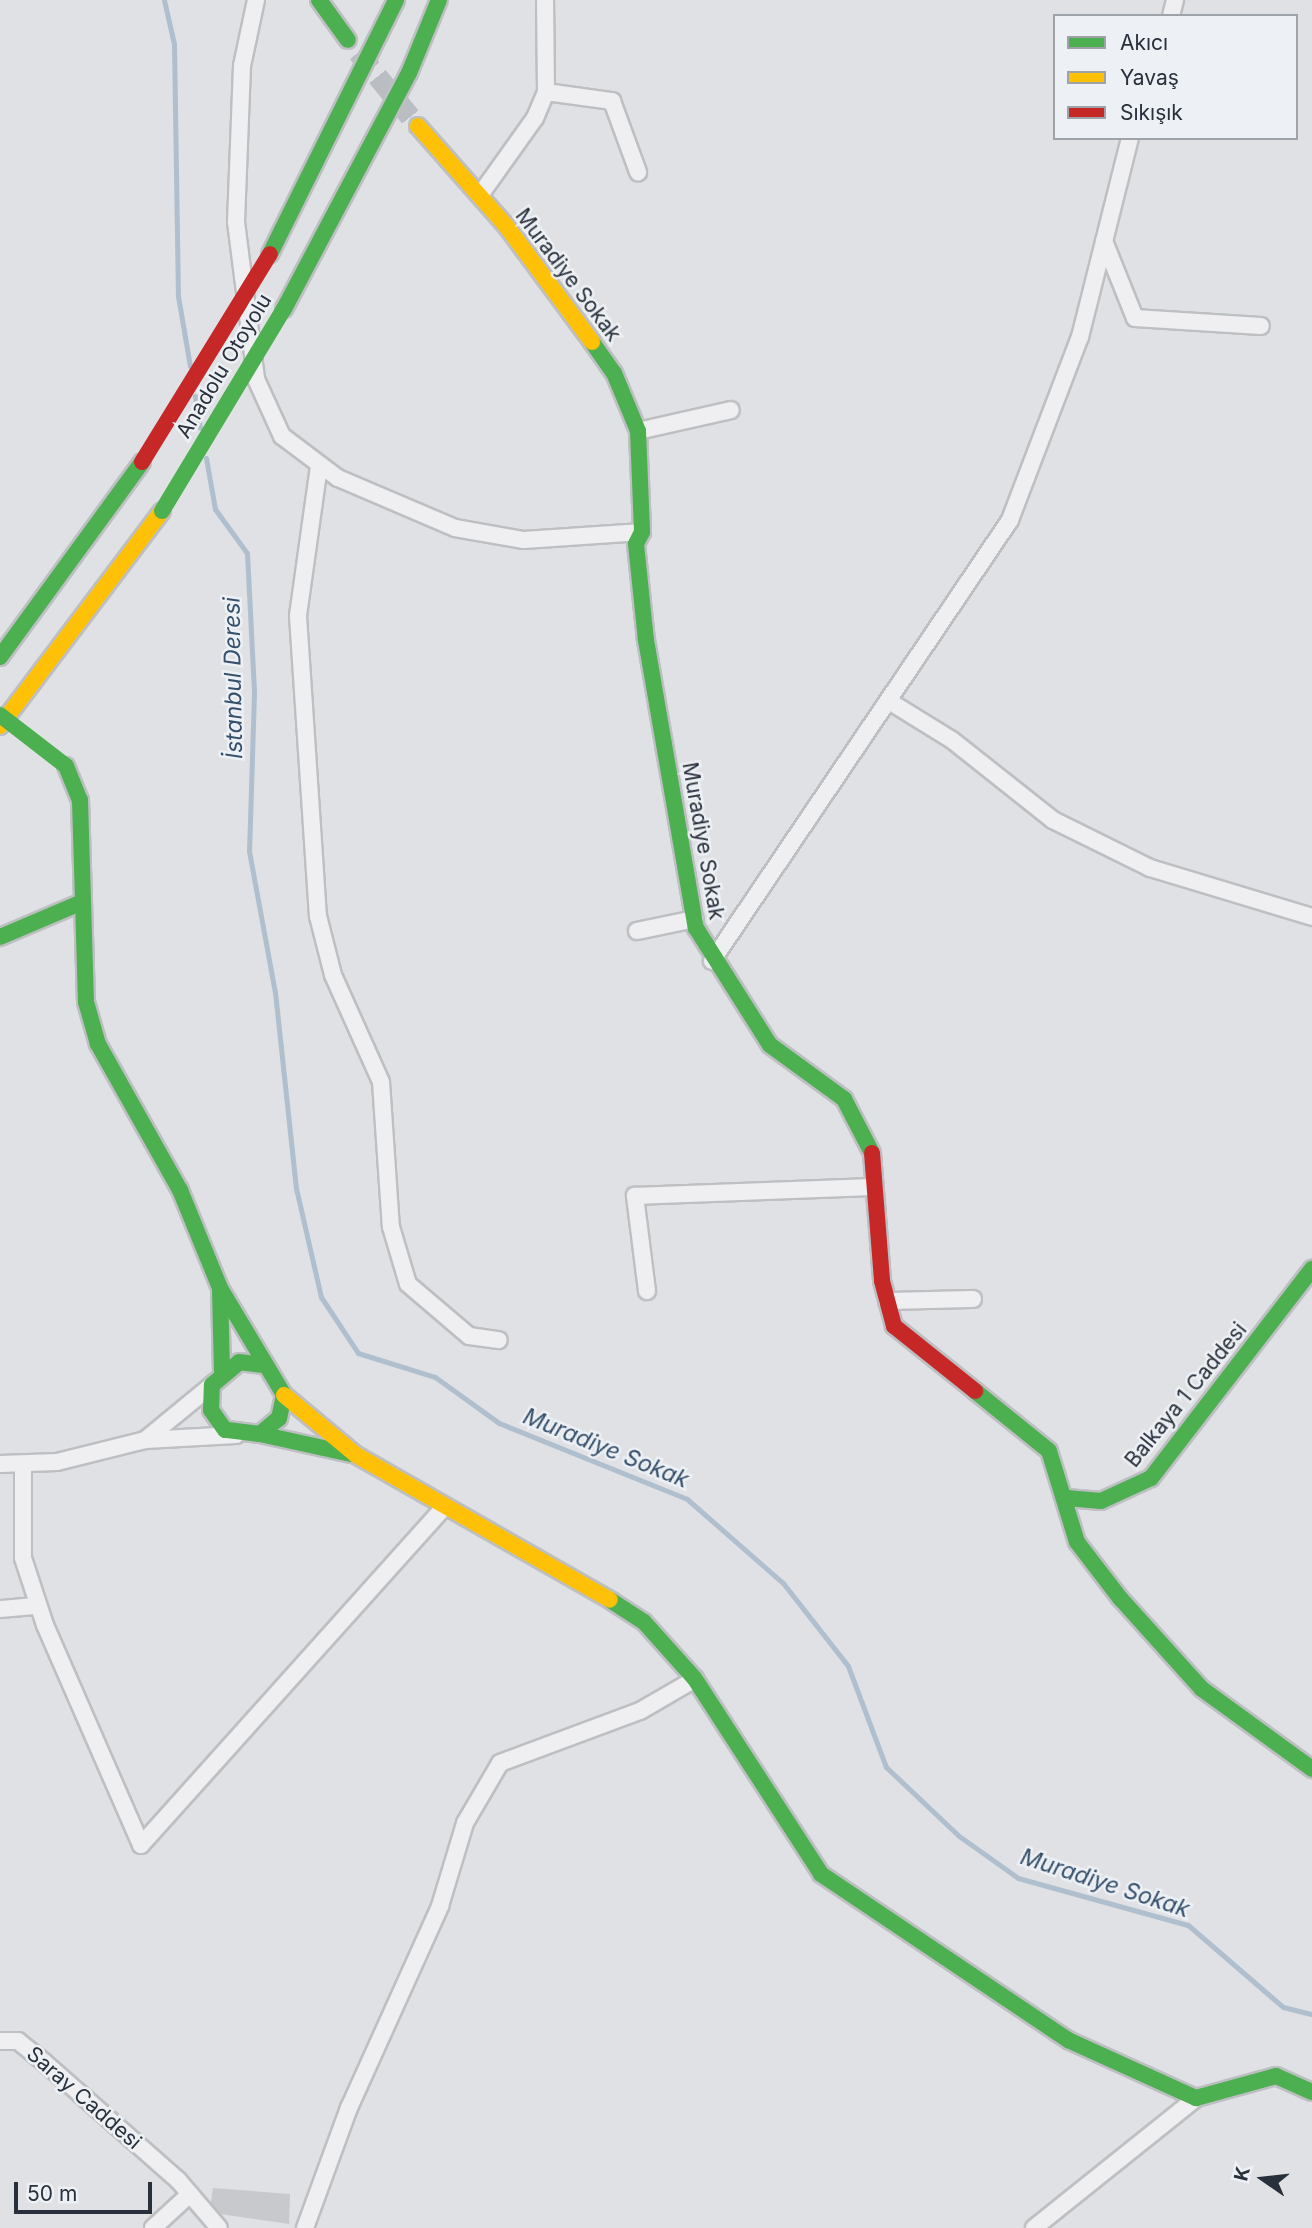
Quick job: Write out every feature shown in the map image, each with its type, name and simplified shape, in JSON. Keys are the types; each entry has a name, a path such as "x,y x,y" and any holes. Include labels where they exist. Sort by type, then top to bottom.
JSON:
{"main road":[{"path":"319,0 348,40"},
{"name":"Anadolu Otoyolu","path":"0,657 142,462 270,254 396,0"},
{"name":"Anadolu Otoyolu","path":"0,726 162,511 284,309 409,73 439,0"},
{"name":"Muradiye Sokak","path":"418,126 480,195 614,373 638,431 642,531 636,544 646,640 695,919 712,961 770,1045 844,1099 871,1142 871,1187 887,1301 894,1325 1049,1451 1067,1497 1077,1542 1138,1618 1202,1689 1312,1769"},
{"path":"0,715 66,766 83,828 80,903 86,1002 98,1044 180,1190 220,1288 284,1395 356,1455 444,1507 535,1552 644,1622 695,1679 821,1874 1068,2040 1196,2098 1276,2076 1312,2092"},
{"path":"0,937 80,903"},
{"name":"Balkaya 1 Caddesi","path":"1067,1497 1101,1501 1151,1478 1312,1269"},
{"path":"220,1288 222,1371"},
{"path":"264,1365 239,1362 222,1371 212,1385 211,1410 236,1435 260,1434 356,1455"},
{"path":"260,1434 279,1418 284,1395"}],"street":[{"path":"256,0 242,66 236,159 236,222 256,379 282,436 319,466 390,503 481,534 524,540 642,531"},
{"path":"480,195 535,118 546,92 545,0"},
{"path":"546,92 612,101 638,172"},
{"path":"712,961 892,703 1010,520 1080,337 1129,140"},
{"path":"1104,241 1135,318 1261,326"},
{"path":"638,431 731,410"},
{"path":"319,466 298,615 318,916 333,975 381,1082 391,1227 408,1284 469,1336 499,1340"},
{"path":"892,703 952,740 1053,820 1150,868 1312,916"},
{"path":"637,931 695,919"},
{"path":"647,1291 635,1196 871,1187"},
{"path":"887,1301 973,1299"},
{"path":"145,1440 212,1385"},
{"path":"0,1464 23,1465 145,1440 236,1435"},
{"path":"23,1465 23,1558 38,1606 141,1844 444,1507"},
{"path":"0,1609 38,1606"},
{"path":"304,2228 349,2108 440,1906 465,1823 500,1763 640,1711 695,1679"},
{"name":"Saray Caddesi","path":"0,2041 18,2041 44,2062 190,2194 219,2228"},
{"path":"1034,2228 1196,2098"},
{"path":"153,2228 190,2194"}],"building":[{"path":"213,2188 290,2194 289,2224 220,2214 211,2202"}],"waterway":[{"name":"İstanbul Deresi","path":"164,0 174,44 178,296 190,366"},
{"name":"İstanbul Deresi","path":"195,396 200,428"},
{"name":"Muradiye Sokak","path":"206,458 215,509 247,553 254,693 249,851 275,992 296,1188 321,1297 358,1353 435,1377 499,1423 687,1499 783,1583 848,1666 886,1767 959,1836 1018,1878 1188,1925 1283,2007 1312,2014"}],"tunnel":[{"path":"358,52 418,126"}],"traffic: fast":[{"path":"319,0 348,40"},
{"path":"270,254 396,0"},
{"path":"284,309 409,73 439,0"},
{"path":"162,511 284,309"},
{"path":"592,342 614,373 638,431 642,532 636,544 646,640 696,928 770,1045 844,1099 872,1153"},
{"path":"0,657 142,462"},
{"path":"0,715 66,766"},
{"path":"66,766 80,800 86,1002 98,1044 180,1190 220,1288 284,1395 279,1418 260,1434 225,1430 211,1410 212,1385 239,1362 264,1365"},
{"path":"0,937 80,903"},
{"path":"1067,1498 1101,1501 1151,1478 1312,1269"},
{"path":"220,1290 222,1371"},
{"path":"975,1391 1049,1451 1077,1542 1120,1598 1202,1689 1312,1769"},
{"path":"260,1434 351,1454"},
{"path":"610,1600 644,1622 695,1679 821,1874 1068,2040 1196,2098 1276,2076 1312,2092"}],"traffic: slow":[{"path":"418,126 507,227 592,342"},
{"path":"0,726 162,511"},
{"path":"284,1395 356,1455 610,1600"}],"traffic: jam":[{"path":"142,462 270,254"},
{"path":"872,1153 882,1281 894,1326 975,1391"}]}
